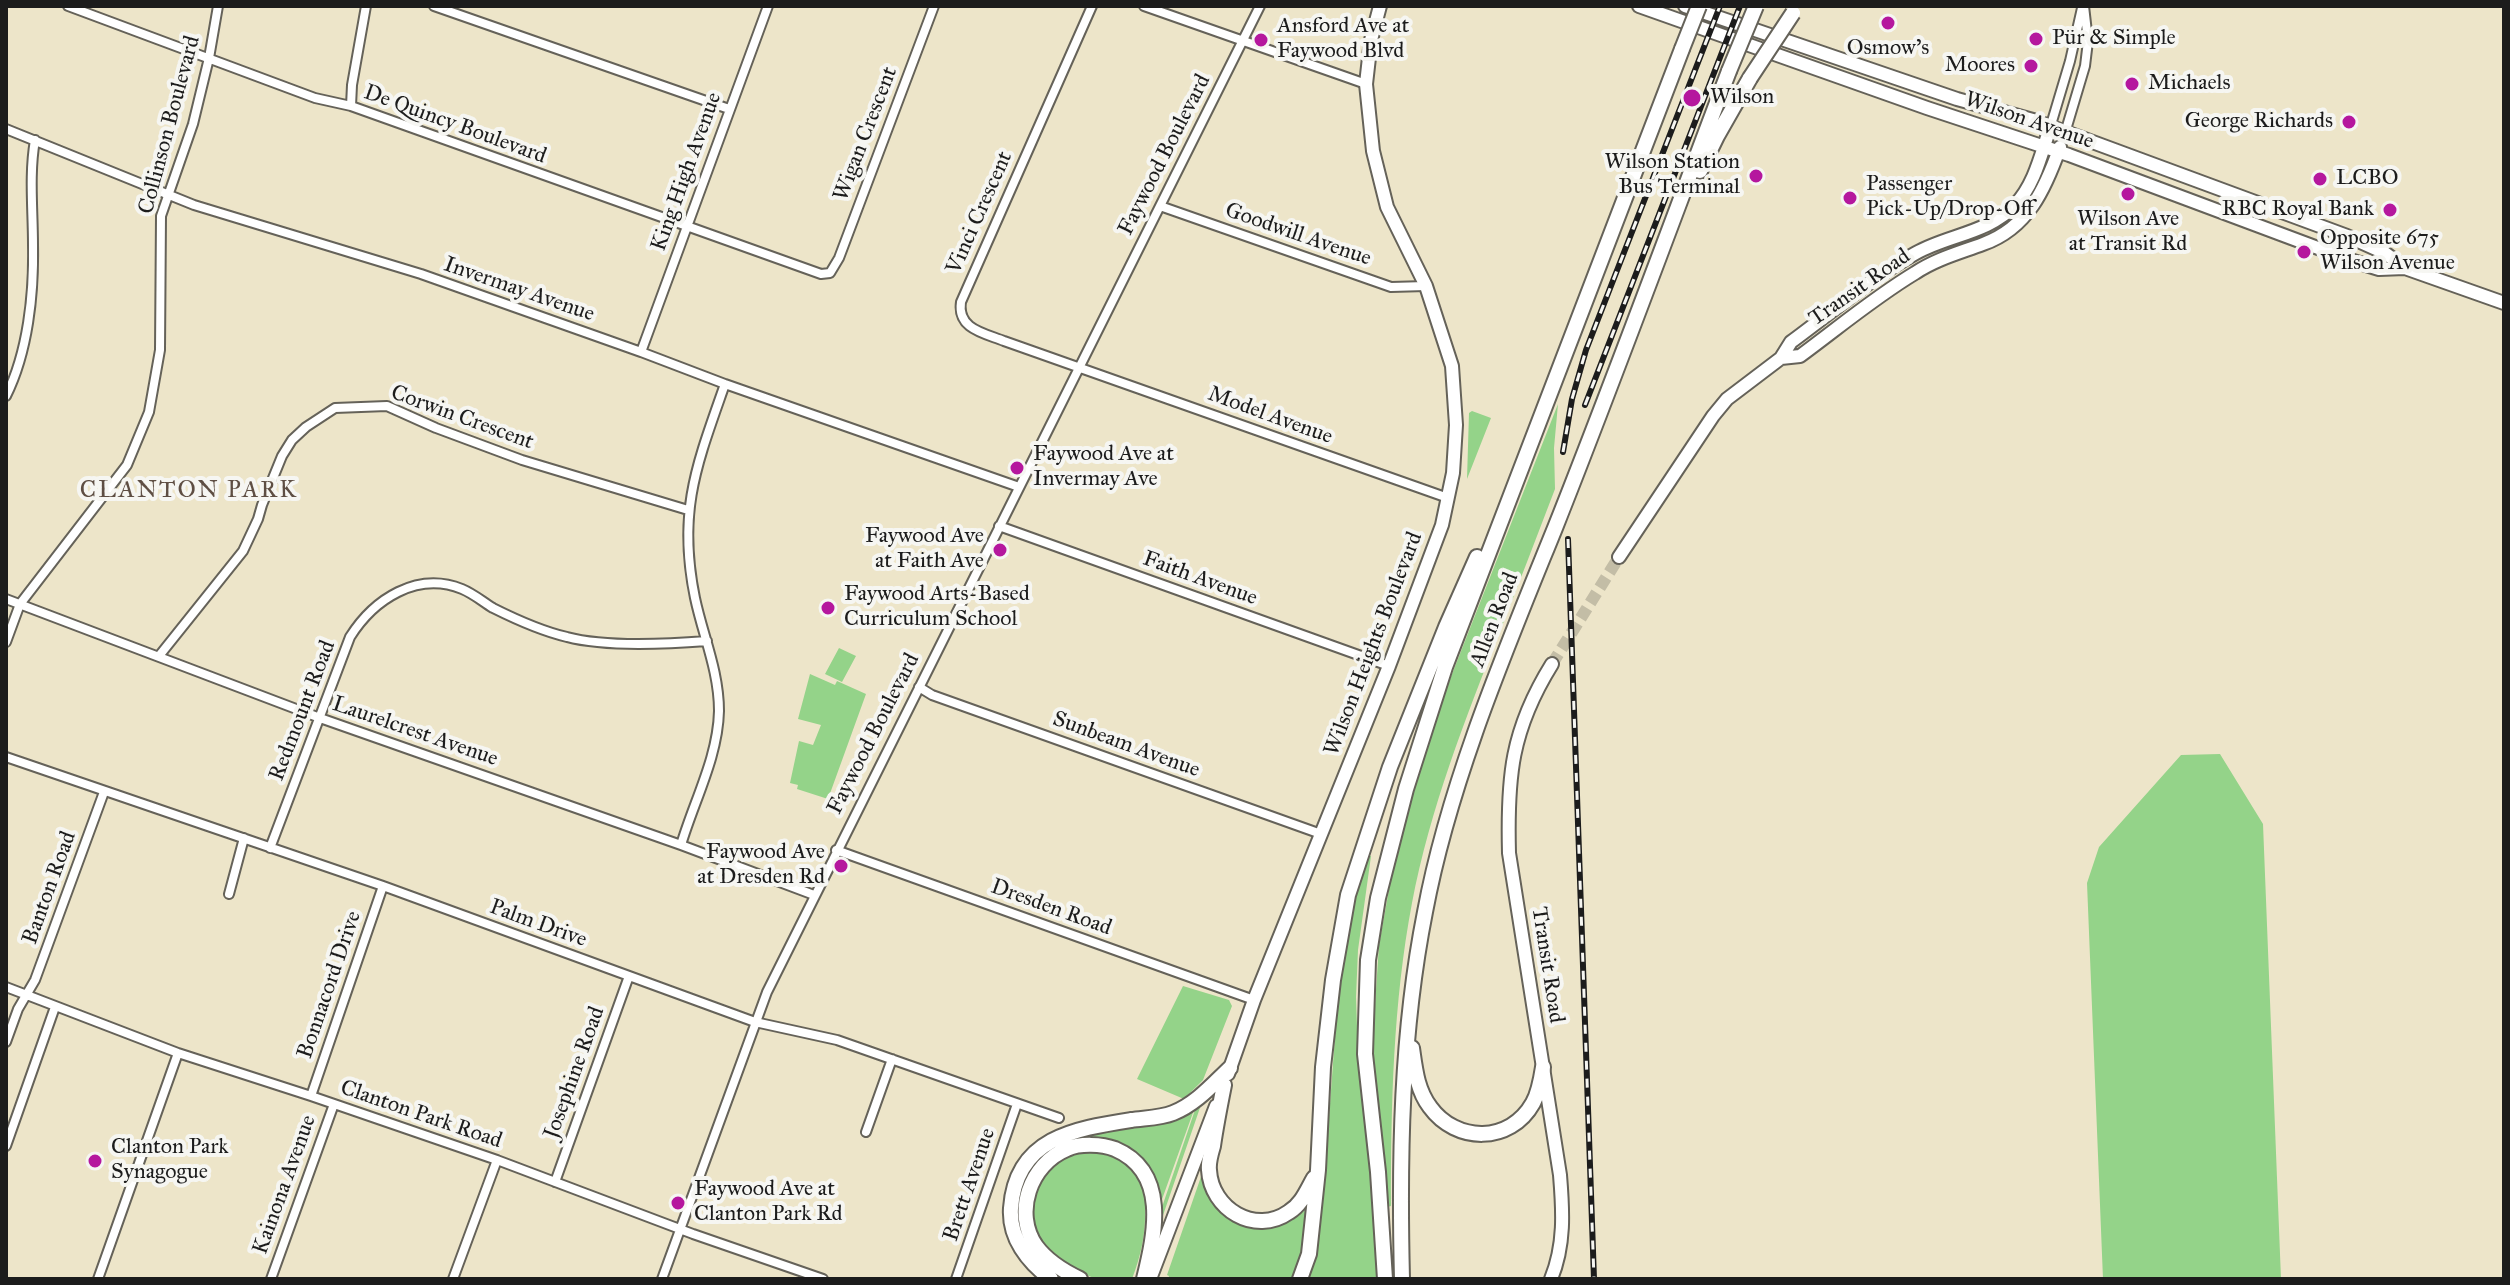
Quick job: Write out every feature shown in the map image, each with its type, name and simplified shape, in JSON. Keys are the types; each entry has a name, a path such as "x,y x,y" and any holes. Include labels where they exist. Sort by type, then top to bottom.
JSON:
{"highway":[{"name":"Allen Road","path":"1385,1279 1378,1172 1365,1054 1368,960 1375,913 1406,789 1445,667 1699,6"},
{"name":"Allen Road","path":"1402,1279 1402,1102 1425,912 1445,829 1517,618 1756,6"},
{"path":"1673,225 1750,78 1796,10"},
{"path":"1300,1279 1309,1254 1318,1170 1323,1067 1333,980 1348,895 1390,767 1446,627 1492,522 1521,467"},
{"path":"1409,1029 1418,1083 1424,1098 1438,1117 1467,1133 1491,1134 1520,1119 1534,1102 1543,1067"},
{"path":"1051,1279 1020,1247 1010,1222 1012,1193 1022,1168 1039,1147 1068,1132 1171,1115 1190,1105 1230,1068"},
{"path":"1224,1085 1208,1169 1214,1194 1234,1214 1252,1221 1272,1220 1287,1214 1300,1203 1318,1170"},
{"path":"1080,1279 1062,1270 1037,1248 1031,1238 1025,1211 1038,1170 1068,1148 1109,1147 1124,1153 1148,1179 1154,1195 1155,1217 1148,1274"}],"main road":[{"name":"Wilson Heights Boulevard","path":"1148,1274 1224,1085 1254,1000 1389,666 1442,525 1453,473 1456,425 1452,366 1426,286 1387,207 1373,151 1366,84 1371,40 1380,6"},
{"name":"Wilson Avenue","path":"1639,6 2058,152 2340,256 2379,269 2405,268"},
{"name":"Wilson Avenue","path":"1685,6 2065,133 2347,236 2385,253 2405,268 2504,303"},
{"name":"Transit Road","path":"1619,557 1727,399 1781,358 1791,342 1904,260 1928,247 1993,223 2006,214 2027,189 2050,128"},
{"name":"Transit Road","path":"1781,358 1800,356 1930,264 1986,243 2013,228 2041,196 2065,133"},
{"path":"2340,256 2347,236"},
{"name":"Transit Road","path":"1551,1279 1560,1249 1563,1217 1560,1175 1509,853 1508,801 1511,764 1517,742 1536,690 1552,664"}],"street":[{"name":"De Quincy Boulevard","path":"68,6 315,98 351,106 811,271 830,273"},
{"name":"Collinson Boulevard","path":"6,642 20,604 127,465 149,412 160,350 161,216 193,124 218,6"},
{"path":"351,106 366,6"},
{"path":"434,6 729,109"},
{"name":"King High Avenue","path":"641,352 768,6"},
{"name":"Wigan Crescent","path":"830,273 839,258 934,6"},
{"name":"Vinci Crescent","path":"1080,367 971,328 960,313 961,302 1092,6"},
{"path":"1144,6 1366,84"},
{"name":"Faywood Boulevard","path":"662,1279 767,992 1260,6"},
{"path":"2050,128 2083,6"},
{"path":"2065,133 2085,66 2088,41 2083,6"},
{"name":"Invermay Avenue","path":"6,129 194,205 421,274 1019,487"},
{"path":"6,396 16,373 31,295 32,159 35,140"},
{"name":"Goodwill Avenue","path":"1160,206 1391,287 1426,286"},
{"name":"Model Avenue","path":"1080,367 1448,498"},
{"path":"681,845 718,730 717,682 691,577 688,510 697,464 725,384"},
{"name":"Corwin Crescent","path":"159,656 243,551 282,456 292,440 335,408 387,406 522,460 688,510"},
{"name":"Faith Avenue","path":"999,526 1389,666"},
{"name":"Redmount Road","path":"270,848 342,655 360,621 383,600 412,586 432,582 463,589 491,607 532,626 572,638 596,642 707,641"},
{"name":"Laurelcrest Avenue","path":"6,599 320,718 814,895"},
{"name":"Sunbeam Avenue","path":"919,687 932,695 1321,834"},
{"name":"Palm Drive","path":"6,757 383,886 755,1022 837,1040 1059,1118"},
{"name":"Banton Road","path":"6,1042 18,1009 35,980 104,792"},
{"path":"229,894 244,838"},
{"name":"Dresden Road","path":"836,850 1254,1000"},
{"name":"Bonnacord Drive","path":"311,1096 383,886"},
{"name":"Josephine Road","path":"555,1182 629,976"},
{"name":"Clanton Park Road","path":"6,987 178,1053 497,1160 823,1279"},
{"path":"6,1146 55,1007"},
{"path":"98,1279 178,1053"},
{"path":"866,1132 892,1059"},
{"name":"Kainona Avenue","path":"271,1279 334,1104"},
{"name":"Brett Avenue","path":"956,1279 1017,1104"},
{"path":"453,1279 497,1160"}],"green space":[{"path":"1558,404 1554,448 1555,489 1450,765 1428,833 1412,903 1397,1016 1391,1206 1387,1207 1373,1035 1379,945 1394,862 1422,758 1443,697"},
{"path":"1472,411 1491,418 1467,479 1469,413"},
{"path":"839,648 856,656 842,682 825,674"},
{"path":"810,674 835,685 837,681 866,694 828,799 797,789 798,785 790,783 799,741 813,745 821,725 798,719"},
{"path":"2220,754 2263,824 2281,1279 2103,1279 2087,883 2099,847 2181,755"},
{"path":"1365,856 1371,856 1358,950 1356,997 1358,1055 1378,1279 1306,1279 1317,1249 1322,1211 1339,983"},
{"path":"1183,986 1229,1000 1232,1006 1203,1080 1184,1099 1137,1079"},
{"path":"1203,1099 1160,1224 1161,1210 1197,1104"},
{"path":"1195,1107 1160,1205 1155,1183 1092,1140 1089,1133"},
{"path":"1084,1151 1119,1160 1141,1183 1148,1207 1145,1208 1144,1236 1132,1279 1100,1279 1080,1272 1054,1255 1037,1232 1033,1218 1034,1203 1041,1180 1056,1163"},
{"path":"1204,1168 1207,1190 1213,1203 1240,1224 1273,1227 1291,1220 1310,1205 1305,1244 1292,1279 1168,1279"}],"tunnel":[{"path":"1552,664 1619,557"}],"railway":[{"path":"1563,452 1572,399 1586,350 1720,6"},
{"path":"1585,405 1740,6"},
{"path":"1568,539 1594,1279"}],"place":[{"name":"Osmow's","path":"1888,23"},
{"name":"Pür & Simple","path":"2036,39"},
{"name":"Ansford Ave at Faywood Blvd","path":"1261,40"},
{"name":"Moores","path":"2031,66"},
{"name":"Michaels","path":"2132,84"},
{"name":"Wilson","path":"1692,98"},
{"name":"George Richards","path":"2349,122"},
{"name":"Wilson Station Bus Terminal","path":"1756,176"},
{"name":"LCBO","path":"2320,179"},
{"name":"Wilson Ave at Transit Rd","path":"2128,194"},
{"name":"Passenger Pick-Up/Drop-Off","path":"1850,198"},
{"name":"RBC Royal Bank","path":"2390,210"},
{"name":"Opposite 675 Wilson Avenue","path":"2304,252"},
{"name":"Faywood Ave at Invermay Ave","path":"1017,468"},
{"name":"Faywood Ave at Faith Ave","path":"1000,550"},
{"name":"Faywood Arts-Based Curriculum School","path":"828,608"},
{"name":"Faywood Ave at Dresden Rd","path":"841,866"},
{"name":"Clanton Park Synagogue","path":"95,1161"},
{"name":"Faywood Ave at Clanton Park Rd","path":"678,1203"}],"district":[{"name":"CLANTON PARK","path":"189,491"}]}
